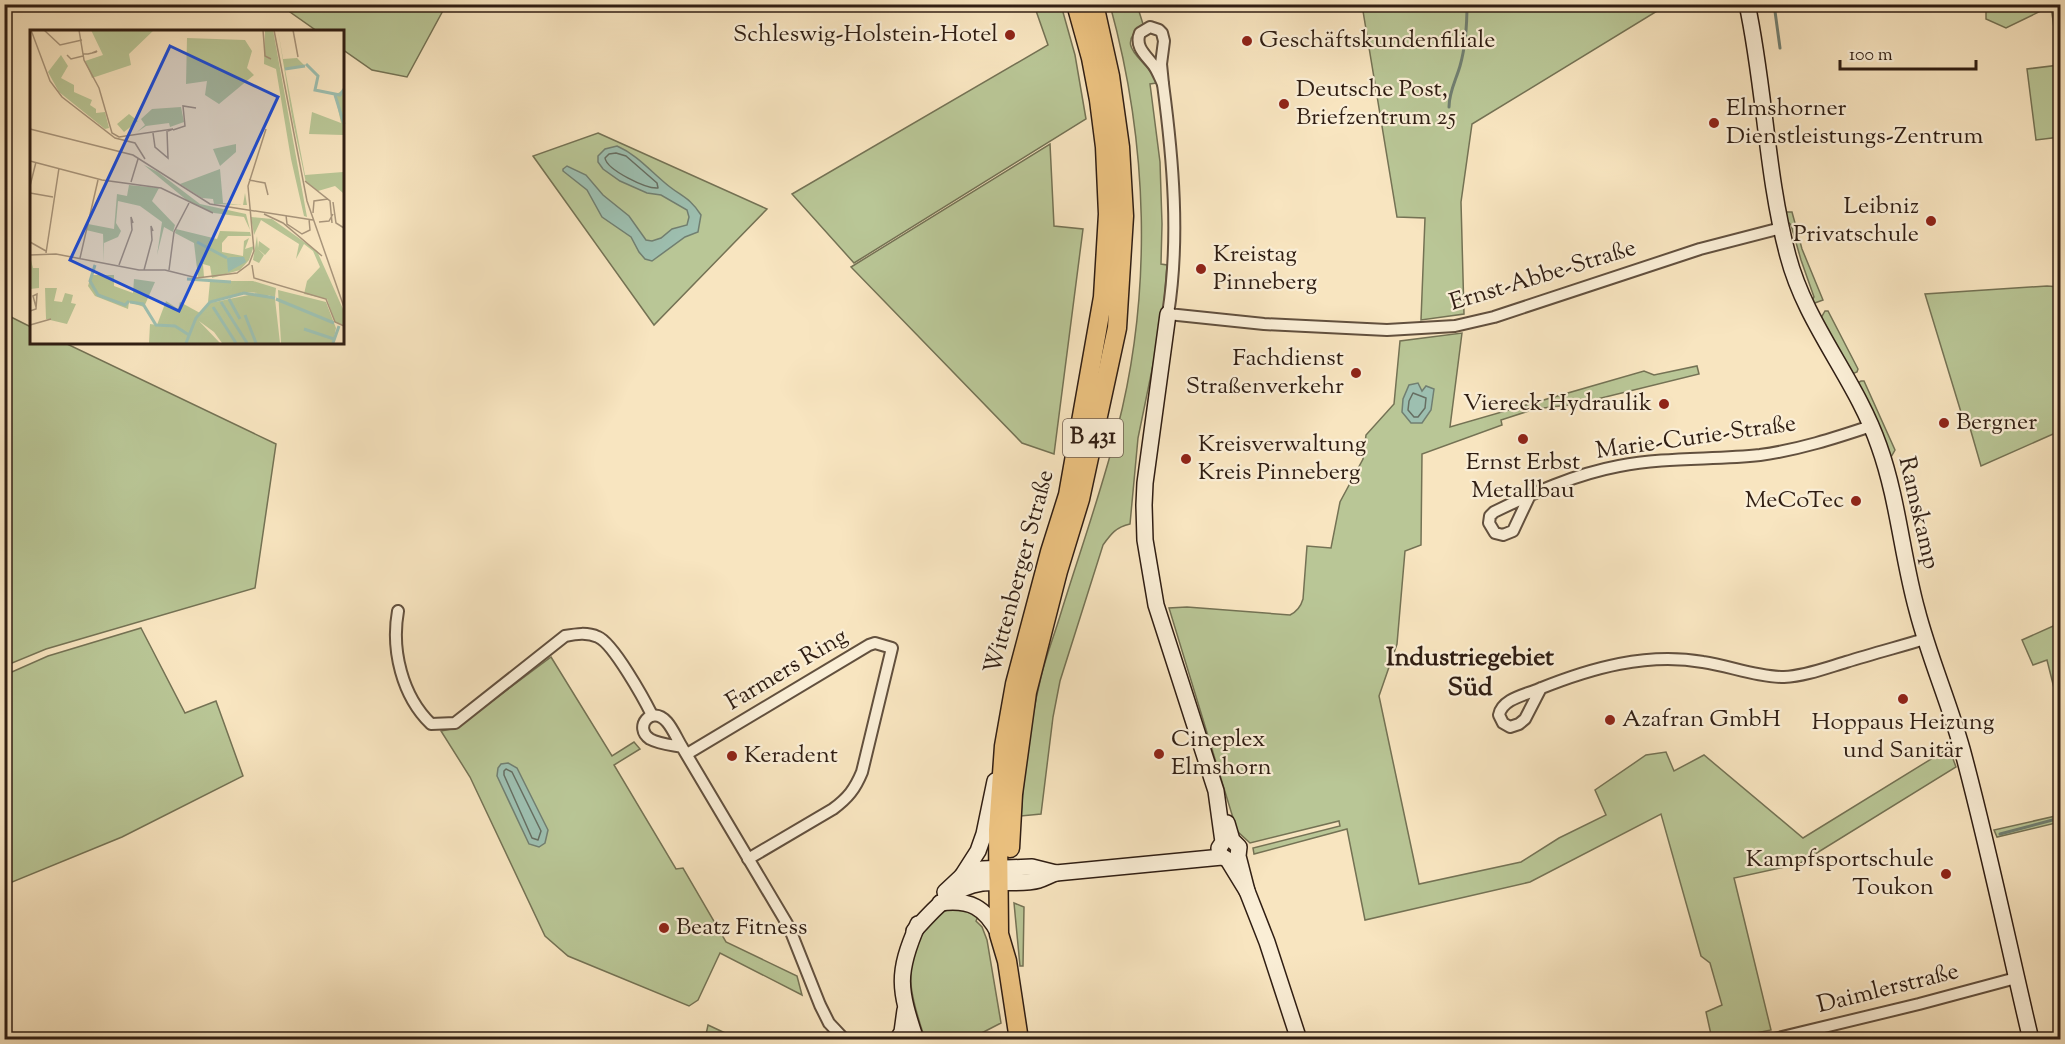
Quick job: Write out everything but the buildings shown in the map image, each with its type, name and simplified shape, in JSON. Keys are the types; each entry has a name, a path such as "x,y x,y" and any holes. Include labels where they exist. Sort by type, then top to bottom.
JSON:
{"main road":[{"name":"Wittenberger Straße","path":"1004,875 1000,789 1004,746 1015,684 1050,552 1068,495 1103,297 1108,214 1105,147 1091,58 1076,4"},
{"name":"Wittenberger Straße","path":"1004,875 1027,692 1058,571 1080,498 1117,328 1124,216 1120,147 1110,76 1094,4"},
{"name":"B 431","path":"1004,875 999,934 1007,961 1019,1040"},
{"name":"B 431","path":"1004,875 1011,934 1007,961"}],"street":[{"name":"Ramskamp","path":"1747,4 1756,46 1781,228 1788,259 1801,295 1871,426 1887,475 1916,607 1962,751 1986,845 2031,1040"},
{"path":"1163,84 1157,71 1141,50 1139,43 1140,33 1150,27 1159,30 1164,41 1161,64 1171,140 1173,194 1172,271 1145,483 1145,540 1156,605 1218,798 1227,851 1247,891 1299,1040"},
{"name":"Ernst-Abbe-Straße","path":"1168,314 1264,324 1387,330 1455,326 1494,317 1700,249 1781,228"},
{"name":"Marie-Curie-Straße","path":"1529,496 1576,478 1611,468 1651,461 1760,455 1788,450 1871,426"},
{"path":"398,611 395,639 403,676 409,694 421,714 431,724 454,723 565,636 581,633 599,637 610,647 652,715 666,721 685,751 789,927 824,1013 845,1040"},
{"path":"1541,688 1580,673 1660,659 1703,662 1771,676 1794,676 1925,639"},
{"name":"Farmers Ring","path":"685,751 869,645 892,648 862,771 855,789 846,800 833,809 748,859"},
{"path":"652,715 643,727 645,735 651,740 685,751"},
{"path":"916,1040 905,1007 902,987 902,967 907,947 926,910 961,877 978,851 1004,746"},
{"path":"961,877 972,871 1038,880 1056,873 1183,859 1227,851"},
{"path":"914,931 940,903 953,894 1004,875"},
{"path":"940,903 955,901 979,908 992,921 999,934"},
{"name":"Daimlerstraße","path":"1770,1040 2016,978"},
{"path":"897,1040 902,1032 905,1007"}],"green space":[{"path":"300,4 446,5 407,77 372,70 344,50 344,30 316,30 290,12"},
{"path":"1034,5 1061,5 1075,55 1086,119 854,263 792,194 1048,45"},
{"path":"1110,5 1137,5 1143,24 1134,33 1131,47 1157,83 1150,84 1160,162 1161,264 1167,265 1163,316 1138,438 1130,524 1114,532 1103,545 1060,681 1053,717 1041,814 1021,816 1028,746 1041,677 1111,454 1129,377 1136,324 1141,271 1138,163 1123,57"},
{"path":"1362,5 1667,5 1472,124 1461,202 1464,314 1421,320 1425,218 1397,217"},
{"path":"1986,5 2060,5 2060,137 2036,140 2027,69 2059,65 2051,6 2006,28 1986,19"},
{"path":"598,133 767,209 654,325 533,156"},
{"path":"1050,144 1054,226 1083,229 1054,454 1022,443 851,267"},
{"path":"1786,212 1792,212 1802,249 1823,300 1812,304 1814,297 1791,225 1786,220"},
{"path":"2060,287 2060,431 1981,466 1968,421 1964,422 1925,294"},
{"path":"1825,311 1828,311 1858,369 1857,372 1849,373 1821,318"},
{"path":"5,314 30,326 30,344 67,344 276,444 255,588 46,649 5,666"},
{"path":"1462,333 1450,427 1644,371 1654,375 1697,366 1699,374 1577,404 1535,409 1501,420 1502,425 1422,454 1421,545 1405,551 1397,644 1379,696 1419,884 1521,862 1559,838 1606,815 1595,790 1646,755 1666,752 1674,771 1704,755 1803,838 1949,748 1956,767 1799,864 1734,878 1771,1030 1726,1039 1712,1039 1706,1012 1722,1005 1710,963 1701,956 1661,814 1530,882 1365,920 1347,829 1254,854 1253,848 1340,826 1339,821 1250,843 1237,831 1169,608 1187,607 1290,615 1297,610 1303,599 1307,546 1331,548 1340,502 1363,459 1366,435 1394,404 1400,341"},
{"path":"1864,381 1895,450 1891,457 1856,384"},
{"path":"2060,623 2060,712 2047,660 2033,665 2022,640"},
{"path":"141,628 185,713 216,701 243,776 122,837 5,885 5,675 48,656"},
{"path":"551,657 612,756 634,742 640,749 614,765 676,869 683,868 726,942 797,976 802,995 720,953 698,1000 689,1006 568,956 545,936 470,777 441,731 456,728"},
{"path":"2060,815 2060,822 1997,837 1994,830"},
{"path":"1014,903 1024,907 1023,966 1020,966"},
{"path":"965,907 979,914 976,921 982,927 987,940 1001,1023 972,1038 925,1039 911,985 911,967 916,948 923,931 938,914 953,908"},
{"path":"708,1025 738,1039 705,1039"}],"water":[{"path":"617,146 638,159 687,199 701,215 698,232 685,237 652,261 645,259 631,237 602,217 587,190 563,171 567,166 586,175 603,195 629,216 646,240 661,238 672,229 687,225 689,217 687,210 661,195 647,193 620,181 603,169 598,162 598,156 605,149"},
{"path":"1418,383 1422,391 1426,386 1434,389 1431,410 1422,423 1411,423 1402,412 1403,399 1409,385"},
{"path":"508,763 517,768 548,830 545,843 539,847 529,844 497,776 501,764"}],"waterway":[{"path":"1449,107 1451,91 1464,51 1467,4"},
{"path":"1774,4 1780,48"},
{"path":"2000,834 2060,818"}],"place":[{"name":"Schleswig-Holstein-Hotel","path":"1010,35"},
{"name":"Geschäftskundenfiliale","path":"1247,41"},
{"name":"Deutsche Post, Briefzentrum 25","path":"1284,104"},
{"name":"Elmshorner Dienstleistungs-Zentrum","path":"1714,123"},
{"name":"Leibniz Privatschule","path":"1931,221"},
{"name":"Kreistag Pinneberg","path":"1201,269"},
{"name":"Fachdienst Straßenverkehr","path":"1356,373"},
{"name":"Viereck Hydraulik","path":"1664,404"},
{"name":"Bergner","path":"1944,423"},
{"name":"Ernst Erbst Metallbau","path":"1523,439"},
{"name":"Kreisverwaltung Kreis Pinneberg","path":"1186,459"},
{"name":"MeCoTec","path":"1856,501"},
{"name":"Hoppaus Heizung und Sanitär","path":"1903,699"},
{"name":"Azafran GmbH","path":"1610,720"},
{"name":"Cineplex Elmshorn","path":"1159,754"},
{"name":"Keradent","path":"732,756"},
{"name":"Kampfsportschule Toukon","path":"1946,874"},
{"name":"Beatz Fitness","path":"664,928"}],"district":[{"name":"Industriegebiet Süd","path":"1470,673"}]}
